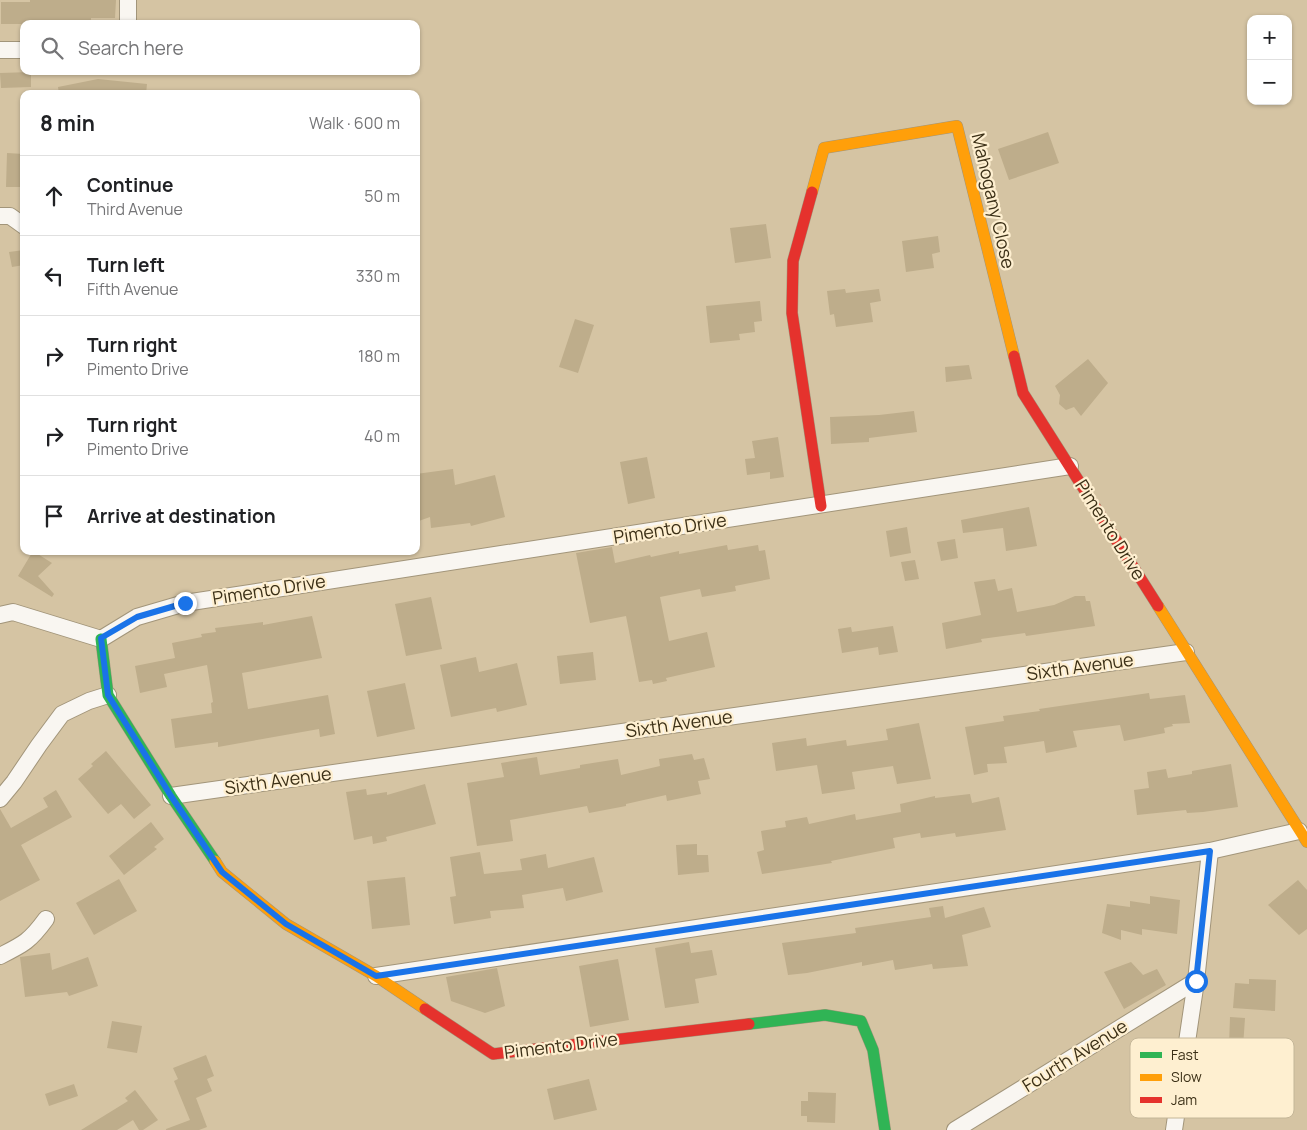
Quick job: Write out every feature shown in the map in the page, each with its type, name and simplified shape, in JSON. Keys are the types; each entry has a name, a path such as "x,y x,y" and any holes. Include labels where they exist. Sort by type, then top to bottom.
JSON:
{"street":[{"path":"128,0 128,20"},
{"path":"0,50 20,50"},
{"name":"Mahogany Close","path":"821,506 792,313 793,261 824,148 958,126 1022,393 1070,466"},
{"path":"0,216 10,216 20,223"},
{"name":"Pimento Drive","path":"885,1130 873,1050 861,1021 826,1015 493,1054 376,976 286,924 222,872 171,796 108,695 101,638 137,617 185,603 1070,466 1303,837"},
{"path":"0,615 13,612 101,638"},
{"name":"Sixth Avenue","path":"171,796 1186,652"},
{"path":"0,799 62,714 89,701 108,695"},
{"path":"376,976 1303,837"},
{"path":"1188,1038 1196,981 1210,851"},
{"path":"0,956 23,945 35,934 46,919"},
{"name":"Fourth Avenue","path":"955,1130 1196,981"}],"building":[{"path":"30,0 116,0 115,18 20,20 20,24 1,24 1,2 30,2"},
{"path":"20,72 20,75 31,75 31,87 1,88 0,73"},
{"path":"98,79 147,84 146,90 58,90 58,87"},
{"path":"1048,132 1059,163 1009,180 998,149"},
{"path":"7,153 20,154 20,187 6,187"},
{"path":"766,224 771,258 735,263 730,228"},
{"path":"938,236 940,252 932,254 934,268 906,272 902,241"},
{"path":"20,251 20,266 12,267 9,252"},
{"path":"845,289 846,293 879,289 881,301 870,303 873,322 836,327 834,314 830,315 827,291"},
{"path":"760,301 762,321 754,322 755,332 739,334 740,340 710,343 706,306"},
{"path":"575,319 594,325 578,373 559,367"},
{"path":"1088,359 1108,383 1081,416 1074,407 1066,410 1059,404 1060,395 1055,386"},
{"path":"969,365 972,379 946,382 945,367"},
{"path":"914,411 917,432 869,438 869,442 831,444 830,417"},
{"path":"778,437 784,477 770,479 770,472 747,475 745,459 755,458 752,441"},
{"path":"647,457 655,498 628,504 620,462"},
{"path":"453,469 455,485 495,475 505,517 471,526 470,523 431,528 430,517 420,521 420,473"},
{"path":"1029,507 1037,546 1006,551 1003,528 963,533 961,520"},
{"path":"907,527 911,553 890,557 886,531"},
{"path":"955,539 958,558 941,561 937,542"},
{"path":"727,545 728,550 758,545 759,551 765,550 770,579 735,586 736,591 702,597 700,589 660,597 669,641 707,632 715,667 666,678 667,681 653,684 652,680 639,682 626,616 590,623 576,553 612,547 615,563 650,555 651,557 679,551 679,554"},
{"path":"31,555 39,555 52,563 38,576 54,594 52,597 18,576"},
{"path":"915,560 919,579 905,581 901,562"},
{"path":"995,579 998,591 1012,588 1017,612 1054,605 1075,596 1085,596 1086,601 1090,601 1095,626 1026,636 1025,633 981,639 982,642 946,649 942,623 981,615 974,582"},
{"path":"431,597 442,649 406,656 395,604"},
{"path":"312,616 322,658 242,673 248,709 328,695 335,734 320,737 319,729 218,747 218,742 175,748 171,719 212,713 211,703 213,702 207,665 164,674 167,687 140,693 135,666 175,658 172,643 202,637 201,634 216,632 215,628 263,622 263,625"},
{"path":"893,626 898,652 879,655 878,647 842,653 838,629 851,627 852,632"},
{"path":"593,652 596,680 560,684 557,656"},
{"path":"476,657 479,672 517,663 527,705 497,712 496,708 451,717 440,665"},
{"path":"405,683 415,729 377,737 367,691"},
{"path":"1149,693 1150,699 1185,695 1190,723 1172,724 1173,726 1164,728 1165,733 1124,741 1120,725 1073,731 1077,747 1046,753 1044,741 1004,747 1007,763 987,764 988,772 974,775 965,727 1004,721 1003,716 1040,711 1039,709"},
{"path":"919,723 931,779 897,784 893,766 852,772 855,789 822,794 817,765 776,771 772,743 806,738 807,746 846,740 847,746 888,740 886,729"},
{"path":"106,751 151,805 134,819 121,804 108,814 78,779"},
{"path":"692,754 694,760 704,758 710,779 698,781 701,794 667,801 666,795 626,804 626,806 589,813 587,806 510,820 513,841 477,846 467,783 504,777 501,763 537,757 540,775 580,768 580,765 618,759 621,775 660,766 659,759"},
{"path":"1231,764 1238,807 1203,812 1187,813 1186,810 1137,815 1134,790 1149,788 1147,772 1166,769 1168,778 1192,774 1192,771"},
{"path":"425,784 436,824 386,837 387,841 373,844 372,836 354,840 346,792 366,789 367,795 387,792 387,795"},
{"path":"56,790 72,817 21,845 40,880 0,901 0,809 11,828 48,807 43,798"},
{"path":"970,794 972,803 999,797 1006,830 956,837 955,833 921,838 920,833 893,838 895,848 831,861 832,863 762,874 757,852 764,850 761,831 786,827 785,821 807,817 809,824 855,814 856,820 901,812 900,804 935,796 935,798"},
{"path":"151,822 164,839 154,847 157,849 124,875 109,856"},
{"path":"697,844 697,855 708,855 709,872 678,875 676,845"},
{"path":"480,852 484,874 522,870 520,859 546,854 548,868 594,857 603,892 566,901 563,888 522,895 524,908 490,911 491,918 454,924 450,897 456,896 450,857"},
{"path":"405,877 410,925 372,929 367,881"},
{"path":"119,879 137,911 94,935 76,903"},
{"path":"1298,880 1307,890 1307,929 1299,935 1268,905"},
{"path":"1150,896 1180,900 1177,934 1142,929 1142,935 1121,930 1121,940 1102,933 1107,904 1130,907 1130,901 1150,904"},
{"path":"943,906 945,918 984,907 991,927 962,935 968,966 933,969 932,964 895,970 893,960 862,966 862,962 788,975 782,943 856,933 855,928 931,917 929,908"},
{"path":"689,942 691,953 712,950 717,975 695,979 699,1003 665,1008 655,948"},
{"path":"50,953 52,970 88,957 98,986 69,996 67,992 25,997 20,957"},
{"path":"618,959 629,1020 590,1027 579,966"},
{"path":"1131,962 1143,975 1157,969 1166,985 1124,1009 1104,972"},
{"path":"497,968 505,1006 485,1013 451,1001 446,977"},
{"path":"1249,979 1276,980 1275,1011 1233,1008 1235,983 1249,984"},
{"path":"1230,1017 1245,1018 1244,1038 1229,1038"},
{"path":"112,1021 142,1026 137,1053 107,1048"},
{"path":"206,1055 214,1076 207,1079 212,1091 196,1098 207,1127 199,1130 166,1130 190,1120 174,1081 178,1079 173,1068"},
{"path":"589,1079 597,1110 554,1120 547,1089"},
{"path":"74,1084 78,1096 49,1106 45,1094"},
{"path":"135,1090 158,1120 143,1130 139,1130 133,1120 117,1130 81,1130 128,1101 125,1098"},
{"path":"808,1092 836,1093 835,1123 807,1122 807,1116 801,1116 801,1101 808,1101"}],"traffic: fast":[{"path":"101,639 108,695 171,796 215,861"},
{"path":"749,1024 825,1015 861,1021 873,1050 885,1130"}],"traffic: slow":[{"path":"812,192 824,148 957,126 1014,356"},
{"path":"1158,606 1307,842"},
{"path":"215,861 222,872 286,924 376,976 425,1009"}],"traffic: jam":[{"path":"812,192 793,261 792,313 821,506"},
{"path":"1014,356 1023,393 1158,606"},
{"path":"425,1009 493,1054 749,1024"}],"route":[{"path":"185,603 137,617 101,638 108,695 171,796 222,872 286,924 376,976 1210,851 1196,981"}]}
